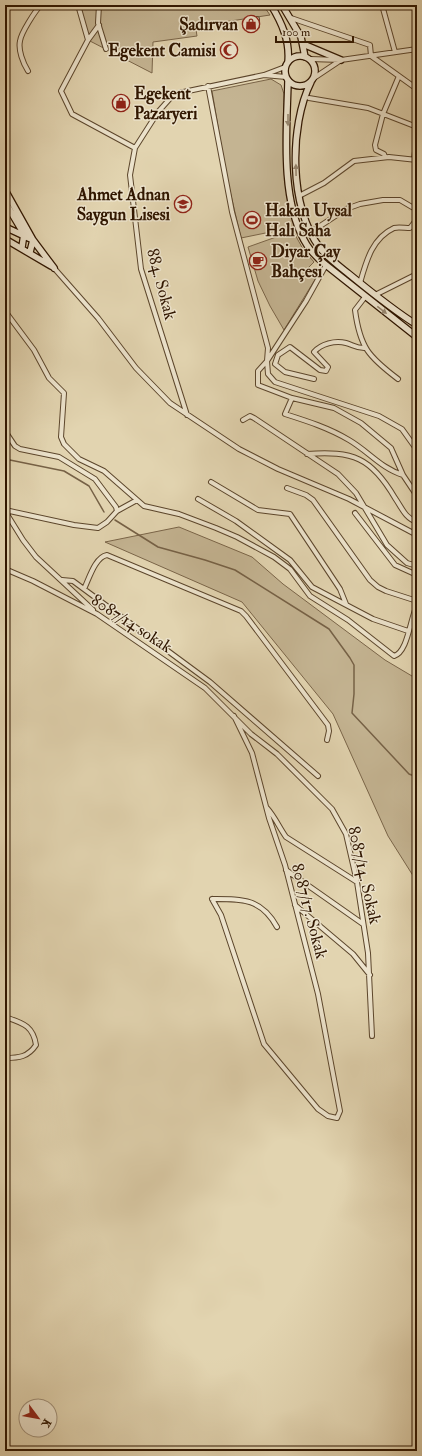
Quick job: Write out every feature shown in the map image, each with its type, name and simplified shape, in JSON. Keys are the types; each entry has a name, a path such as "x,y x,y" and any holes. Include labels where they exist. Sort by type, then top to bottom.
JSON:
{"street":[{"path":"28,71 23,63 20,40 36,10 41,5"},
{"path":"78,5 88,40"},
{"path":"99,5 99,25 106,49"},
{"path":"271,5 286,37 289,51 286,65 290,197 294,215 303,240 312,252 326,265 417,337"},
{"path":"282,5 291,18 308,58 315,68 312,80 302,102 296,142 296,176 299,196 311,232 320,247 330,258 375,295 417,325"},
{"path":"382,5 395,52"},
{"path":"291,18 370,45 371,56 417,89"},
{"path":"248,28 257,26 257,19"},
{"path":"99,25 88,40 61,91 72,114 134,148"},
{"path":"303,44 341,60"},
{"path":"286,65 296,57 341,60 417,49"},
{"path":"287,79 292,84 302,86 341,60"},
{"name":"884. Sokak","path":"188,415 141,269 130,175 134,148 158,112 174,94 264,75 286,65"},
{"name":"884. Sokak","path":"264,75 287,79"},
{"path":"384,157 384,154 375,147 382,114 399,76"},
{"path":"208,86 232,212 268,348 268,374 275,382 379,416 402,429 417,450"},
{"path":"309,98 351,104 417,127"},
{"path":"290,197 299,196 324,183 354,162 384,157 415,159 417,136"},
{"path":"5,190 33,240 54,268 98,318 136,368 170,403 239,449 271,466 349,499 417,535"},
{"path":"311,232 346,209 360,204 382,200 400,200 417,210"},
{"path":"5,202 24,234 22,247"},
{"path":"360,283 365,265 378,239 395,228 410,228 417,219"},
{"path":"5,227 24,234 33,240"},
{"path":"5,238 22,247 54,268"},
{"path":"30,252 33,240"},
{"path":"326,265 306,301 267,361 258,372 258,385 292,398 334,408 361,423 391,448 404,475 417,496"},
{"path":"375,295 417,274"},
{"path":"365,297 355,310 357,326 364,348 374,359 398,379"},
{"path":"5,311 34,350 49,378 64,393 61,427 64,444 79,460 104,471 144,506 179,514 237,536 274,557 290,569 310,596 348,620 394,656 402,652 417,605"},
{"path":"314,379 285,372 275,364 278,355 290,347 320,370 326,371 328,367 314,352 323,345 345,343 357,348 364,348"},
{"path":"292,398 285,414 327,428 350,440 390,472 404,475"},
{"path":"243,420 250,416 254,418 338,474 352,488 367,509 382,538 393,552 407,563 417,566"},
{"path":"5,431 20,449 59,457 94,479 116,507 117,512"},
{"path":"306,454 330,452 344,454 369,465 378,473 407,517 417,522"},
{"path":"211,482 258,510 290,514 340,589 346,604"},
{"path":"287,488 306,495 313,500 370,580 378,587 417,601"},
{"path":"198,498 236,521 290,560 312,587 374,619 408,631"},
{"path":"5,511 98,528 107,522 117,512 137,500"},
{"path":"5,511 23,540 36,557 97,614"},
{"path":"355,514 395,565 417,575"},
{"path":"84,589 98,562 104,556 107,556 241,611 328,725 330,730 327,740"},
{"name":"8087/14 sokak","path":"5,569 33,580 97,614 205,688 234,716"},
{"path":"62,580 73,581 210,682 318,776"},
{"name":"8087/17. Sokak","path":"234,716 252,752 266,808 286,870 295,904 318,994 340,1111 337,1118 328,1116 318,1109 264,1044 222,915 212,899 241,899 256,904 269,914 277,928"},
{"name":"8087/14. Sokak","path":"234,716 251,734 277,754 332,809 346,834 357,882 364,924 370,975 372,1036"},
{"path":"266,808 275,817 280,829 286,837 357,882"},
{"path":"286,870 364,924"},
{"path":"295,904 353,954 370,975"},
{"path":"5,1017 21,1022 30,1028 35,1035 36,1045 32,1052 21,1058 5,1058"}],"shaded area":[{"path":"79,5 263,5 270,15 211,24 195,23 197,36 153,42 152,73 88,40"},
{"path":"271,79 281,85 284,94 283,144 285,178 290,211 295,227 241,238 226,174 212,91"},
{"path":"293,231 303,249 314,262 307,269 316,278 284,330 258,281 248,247"},
{"path":"179,527 252,557 283,584 385,660 417,679 417,882 388,836 333,714 242,602 105,542"}],"waterway":[{"path":"5,459 64,471 89,486 104,512"},
{"path":"115,520 158,547 235,570 329,629 354,665 354,694 352,713 409,774 417,777"}],"place":[{"name":"Şadırvan","path":"251,24"},
{"name":"Egekent Camisi","path":"229,50"},
{"name":"Egekent Pazaryeri","path":"121,103"},
{"name":"Ahmet Adnan Saygun Lisesi","path":"183,204"},
{"name":"Hakan Uysal Halı Saha","path":"252,220"},
{"name":"Diyar Çay Bahçesi","path":"258,261"}]}
